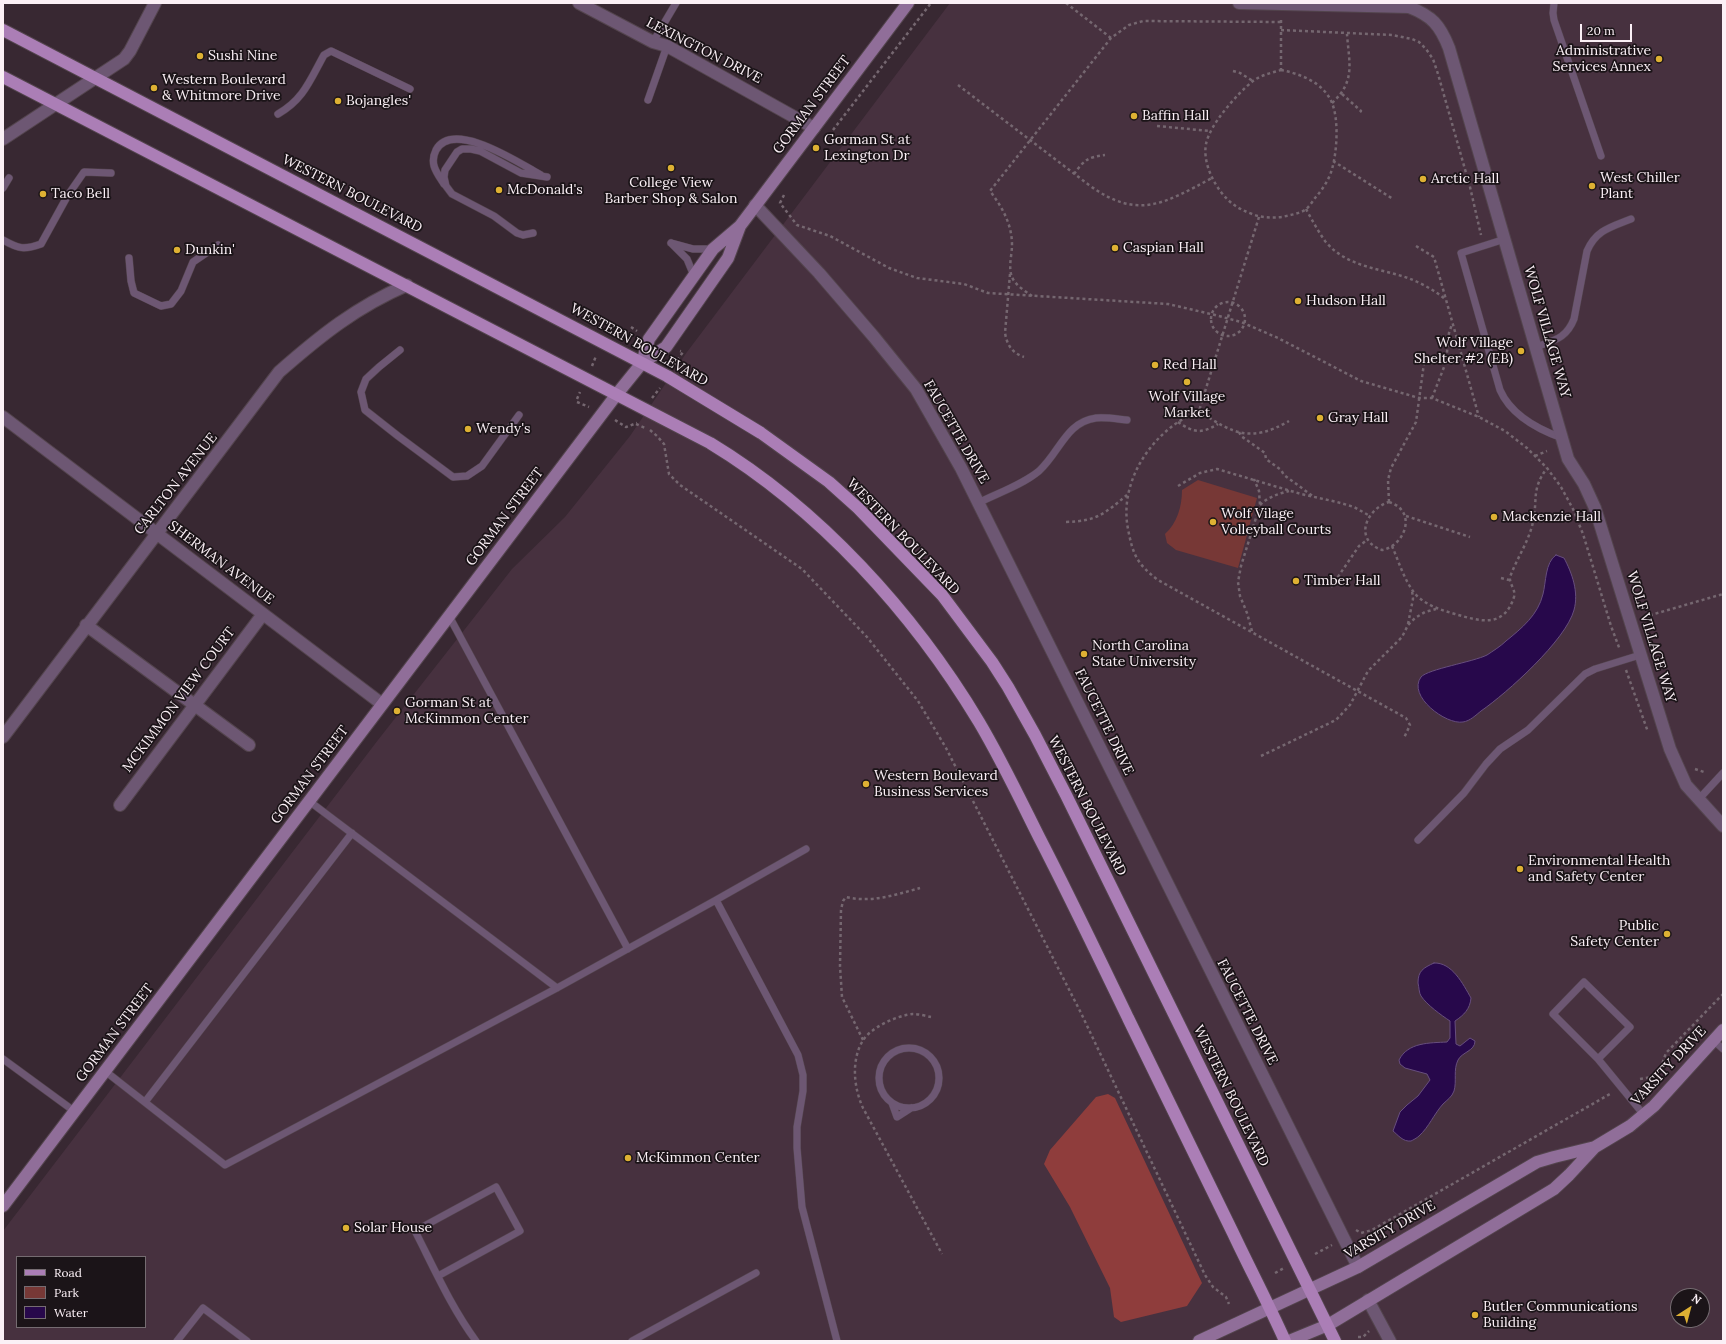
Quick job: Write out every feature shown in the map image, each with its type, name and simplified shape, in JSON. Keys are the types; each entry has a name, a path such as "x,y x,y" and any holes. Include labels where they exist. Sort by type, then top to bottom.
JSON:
{"main road":[{"name":"GORMAN STREET","path":"642,363 649,339 713,249 740,226 908,3"},
{"name":"WESTERN BOULEVARD","path":"3,30 642,363 713,403 761,433 828,482 858,508 942,595 971,632 1008,687 1035,736 1335,1341"},
{"path":"3,77 710,442 737,459 782,492 824,529 876,583 918,633 979,722 1004,766 1285,1341"},
{"name":"GORMAN STREET","path":"3,1206 617,394 642,363 666,347 728,258 740,226"},
{"name":"VARSITY DRIVE","path":"1199,1341 1358,1267 1537,1162 1595,1147 1630,1126 1644,1115 1723,1030"},
{"name":"VARSITY DRIVE","path":"1289,1341 1328,1325 1554,1189 1574,1171 1595,1147"}],"street":[{"path":"3,139 118,65 128,55 155,3"},
{"name":"LEXINGTON DRIVE","path":"579,3 653,42 667,46 814,128"},
{"name":"WOLF VILLAGE WAY","path":"1238,3 1361,4 1409,7 1422,12 1434,21 1443,32 1452,55 1568,459 1584,484 1595,508 1676,765 1686,785 1723,826"},
{"name":"FAUCETTE DRIVE","path":"755,205 844,302 916,389 961,468 1358,1267"},
{"name":"CARLTON AVENUE","path":"3,737 86,625 236,431 279,372 321,336 347,317 383,296 407,285"},
{"name":"SHERMAN AVENUE","path":"3,417 382,704"},
{"name":"MCKIMMON VIEW COURT","path":"120,804 263,614"},
{"path":"86,625 249,744"},
{"path":"1368,1300 1390,1341"}],"lane":[{"path":"653,42 676,3"},
{"path":"1554,3 1554,20 1601,156"},
{"path":"648,100 667,46"},
{"path":"278,114 291,107 300,98 324,55 331,51 410,89"},
{"path":"446,186 444,177 445,170 453,157 462,149 480,151 521,173 546,178 482,144 454,139 442,142 439,145 433,161 434,168 446,186 452,194 494,216 517,233 523,235 533,233"},
{"path":"3,240 13,246 26,249 41,244 65,201 84,172 112,173"},
{"path":"3,188 9,178"},
{"path":"1536,347 1558,339 1570,328 1574,319 1587,251 1591,242 1605,230 1631,219"},
{"path":"1505,239 1461,253 1500,390 1505,400 1513,410 1546,432 1562,438"},
{"path":"694,276 686,259 671,243 693,248 713,249"},
{"path":"129,258 134,294 161,306 171,304 181,291 193,262 218,245"},
{"path":"400,350 379,366 366,379 361,392 365,410 453,477 467,476 482,466 519,415"},
{"path":"978,503 1038,472 1054,455 1069,432 1078,423 1096,418 1127,420"},
{"path":"448,616 628,949"},
{"path":"1418,840 1464,793 1486,764 1500,749 1528,730 1585,674 1595,669 1640,654"},
{"path":"1698,800 1723,773"},
{"path":"309,801 557,988"},
{"path":"145,1102 352,833"},
{"path":"105,1071 225,1165 557,988 806,849"},
{"path":"716,900 798,1055 803,1075 803,1091 797,1127 802,1207 837,1341"},
{"path":"1598,1059 1630,1027 1584,982 1553,1014 1598,1059 1644,1115"},
{"path":"1713,1040 1723,1049"},
{"path":"902,1049 917,1049 930,1056 936,1064 939,1074 939,1084 935,1093 921,1106 911,1108 897,1116 892,1103 885,1096 880,1087 880,1068 885,1059 902,1049"},
{"path":"3,1059 74,1111"},
{"path":"438,1276 520,1231 496,1188 415,1231 460,1320 476,1341"},
{"path":"632,1341 756,1273"},
{"path":"177,1341 203,1308 247,1341"}],"path":[{"path":"831,133 931,3"},
{"path":"1066,3 1111,38"},
{"path":"1280,4 1281,70"},
{"path":"1024,357 1013,352 1007,343 1005,333 1012,244 1009,223 1000,204 990,191 1111,38 1129,25 1143,21 1162,20 1281,22"},
{"path":"1281,30 1392,35 1412,39 1419,42 1426,48 1433,59 1470,187 1472,203 1483,246"},
{"path":"1332,103 1342,94 1349,80 1347,34"},
{"path":"1281,70 1295,73 1311,80 1323,89 1332,103 1337,131 1332,169 1324,186 1306,209 1293,215 1276,218 1259,217 1232,204 1221,192 1212,178 1206,154 1206,144 1210,131 1224,112 1254,81 1266,74 1281,70"},
{"path":"1233,71 1240,73 1254,81"},
{"path":"958,85 1103,195 1123,203 1138,206 1168,201 1212,178"},
{"path":"1342,94 1361,111 1359,113"},
{"path":"1157,126 1210,131"},
{"path":"1074,174 1081,164 1090,157 1105,155"},
{"path":"1333,161 1393,199"},
{"path":"785,192 780,203 797,225 830,236 889,268 917,278 964,284 988,293 1033,297 1168,304 1212,314 1244,324 1278,338 1360,381 1419,398 1432,398 1479,417 1505,431 1547,468 1561,487 1574,509 1611,626 1618,641"},
{"path":"1306,209 1326,241 1346,258 1366,267 1408,278 1428,288 1445,300"},
{"path":"1259,217 1199,411 1178,422 1165,432 1148,451 1137,467 1128,489 1125,517 1131,548 1143,569 1158,580 1358,690 1407,719 1410,725 1404,738"},
{"path":"1416,246 1434,257 1479,417"},
{"path":"1010,269 1012,278 1019,286 1033,297"},
{"path":"1227,302 1232,303 1238,306 1242,311 1244,324 1242,329 1233,335 1222,335 1214,329 1212,324 1212,314 1217,306 1227,302"},
{"path":"1432,398 1446,362 1449,333 1452,324"},
{"path":"577,399 596,356 609,345"},
{"path":"1389,502 1388,480 1390,468 1416,422 1424,363"},
{"path":"1199,411 1218,424 1244,434 1258,434 1275,430 1289,421"},
{"path":"1178,422 1188,429 1197,431 1208,430 1218,424"},
{"path":"626,427 636,424 650,430 658,436 664,444 669,474 680,485 802,569 867,637 918,701 946,748 1080,1013 1205,1275 1213,1287 1226,1297 1229,1304"},
{"path":"1239,432 1241,436 1265,453 1266,459 1281,470 1284,475 1316,498"},
{"path":"1535,456 1547,451"},
{"path":"1412,589 1427,604 1437,609 1477,621 1493,620 1504,613 1512,602 1514,592 1509,580 1533,522 1536,487 1539,479 1547,468"},
{"path":"1178,486 1200,473 1217,469 1254,479 1289,491 1354,507 1370,516"},
{"path":"1252,632 1247,613 1240,596 1238,582 1241,566 1260,505 1259,491 1254,479"},
{"path":"1260,505 1265,500 1276,494 1289,491"},
{"path":"1066,522 1084,522 1099,517 1127,495"},
{"path":"1389,502 1401,509 1406,516 1406,525 1401,536 1392,546 1382,550 1375,548 1367,540 1365,531 1370,516 1383,504 1389,502"},
{"path":"1406,516 1470,537"},
{"path":"1332,587 1358,546 1367,540"},
{"path":"1261,756 1336,720 1350,705 1368,671 1402,637 1408,625 1413,599 1412,589 1392,546"},
{"path":"1501,578 1509,580"},
{"path":"1611,626 1723,594"},
{"path":"1408,625 1415,618 1425,612 1437,609"},
{"path":"863,1040 842,997 840,966 841,910 843,901 846,897 855,899 884,898 920,888"},
{"path":"1640,1079 1651,1077 1656,1074 1662,1067 1666,1053 1723,994"},
{"path":"931,1017 913,1014 901,1017 878,1027 863,1040 858,1049 855,1079 857,1094 873,1128 942,1254"},
{"path":"1353,1227 1362,1233 1372,1230 1610,1094"},
{"path":"1315,1254 1333,1245"},
{"path":"1358,1337 1363,1337 1368,1331 1374,1328"}],"shaded area":[{"name":"North Carolina State University","path":"950,3 1723,3 1723,1341 3,1341 3,1231 378,740 512,569 565,517 630,436 687,352"},
{"path":"1108,1094 1115,1098 1202,1283 1187,1306 1121,1322 1114,1317 1110,1288 1070,1207 1044,1164 1050,1150 1096,1097"}],"green space":[{"name":"Wolf Vilage Volleyball Courts","path":"1198,480 1257,498 1238,568 1176,550 1167,543 1165,534 1176,520 1181,502 1182,490"}],"water":[{"path":"1556,555 1564,558 1570,570 1576,596 1574,610 1569,622 1560,636 1520,679 1468,720 1456,722 1447,719 1430,708 1419,692 1418,685 1421,677 1441,668 1487,655 1502,645 1518,631 1533,615 1541,602 1546,573 1552,558"},
{"path":"1434,963 1446,966 1452,970 1461,981 1471,998 1466,1011 1455,1021 1456,1044 1460,1046 1470,1038 1475,1041 1473,1047 1458,1060 1455,1087 1452,1095 1443,1104 1423,1132 1415,1139 1408,1141 1401,1138 1393,1131 1400,1112 1418,1096 1430,1080 1427,1074 1405,1068 1400,1064 1399,1060 1403,1054 1414,1047 1427,1043 1447,1042 1450,1038 1450,1021 1427,1003 1419,992 1418,979 1420,973 1424,968"}],"place":[{"name":"Sushi Nine","path":"200,56"},
{"name":"Administrative Services Annex","path":"1659,59"},
{"name":"Western Boulevard & Whitmore Drive","path":"154,88"},
{"name":"Bojangles'","path":"338,101"},
{"name":"Baffin Hall","path":"1134,116"},
{"name":"Gorman St at Lexington Dr","path":"816,148"},
{"name":"College View Barber Shop & Salon","path":"671,168"},
{"name":"Arctic Hall","path":"1423,179"},
{"name":"West Chiller Plant","path":"1592,186"},
{"name":"McDonald's","path":"499,190"},
{"name":"Taco Bell","path":"43,194"},
{"name":"Caspian Hall","path":"1115,248"},
{"name":"Dunkin'","path":"177,250"},
{"name":"Hudson Hall","path":"1298,301"},
{"name":"Wolf Village Shelter #2 (EB)","path":"1521,351"},
{"name":"Red Hall","path":"1155,365"},
{"name":"Wolf Village Market","path":"1187,382"},
{"name":"Gray Hall","path":"1320,418"},
{"name":"Wendy's","path":"468,429"},
{"name":"Mackenzie Hall","path":"1494,517"},
{"name":"Wolf Vilage Volleyball Courts","path":"1213,522"},
{"name":"Timber Hall","path":"1296,581"},
{"name":"North Carolina State University","path":"1084,654"},
{"name":"Gorman St at McKimmon Center","path":"397,711"},
{"name":"Western Boulevard Business Services","path":"866,784"},
{"name":"Environmental Health and Safety Center","path":"1520,869"},
{"name":"Public Safety Center","path":"1667,934"},
{"name":"McKimmon Center","path":"628,1158"},
{"name":"Solar House","path":"346,1228"},
{"name":"Butler Communications Building","path":"1475,1315"}]}
